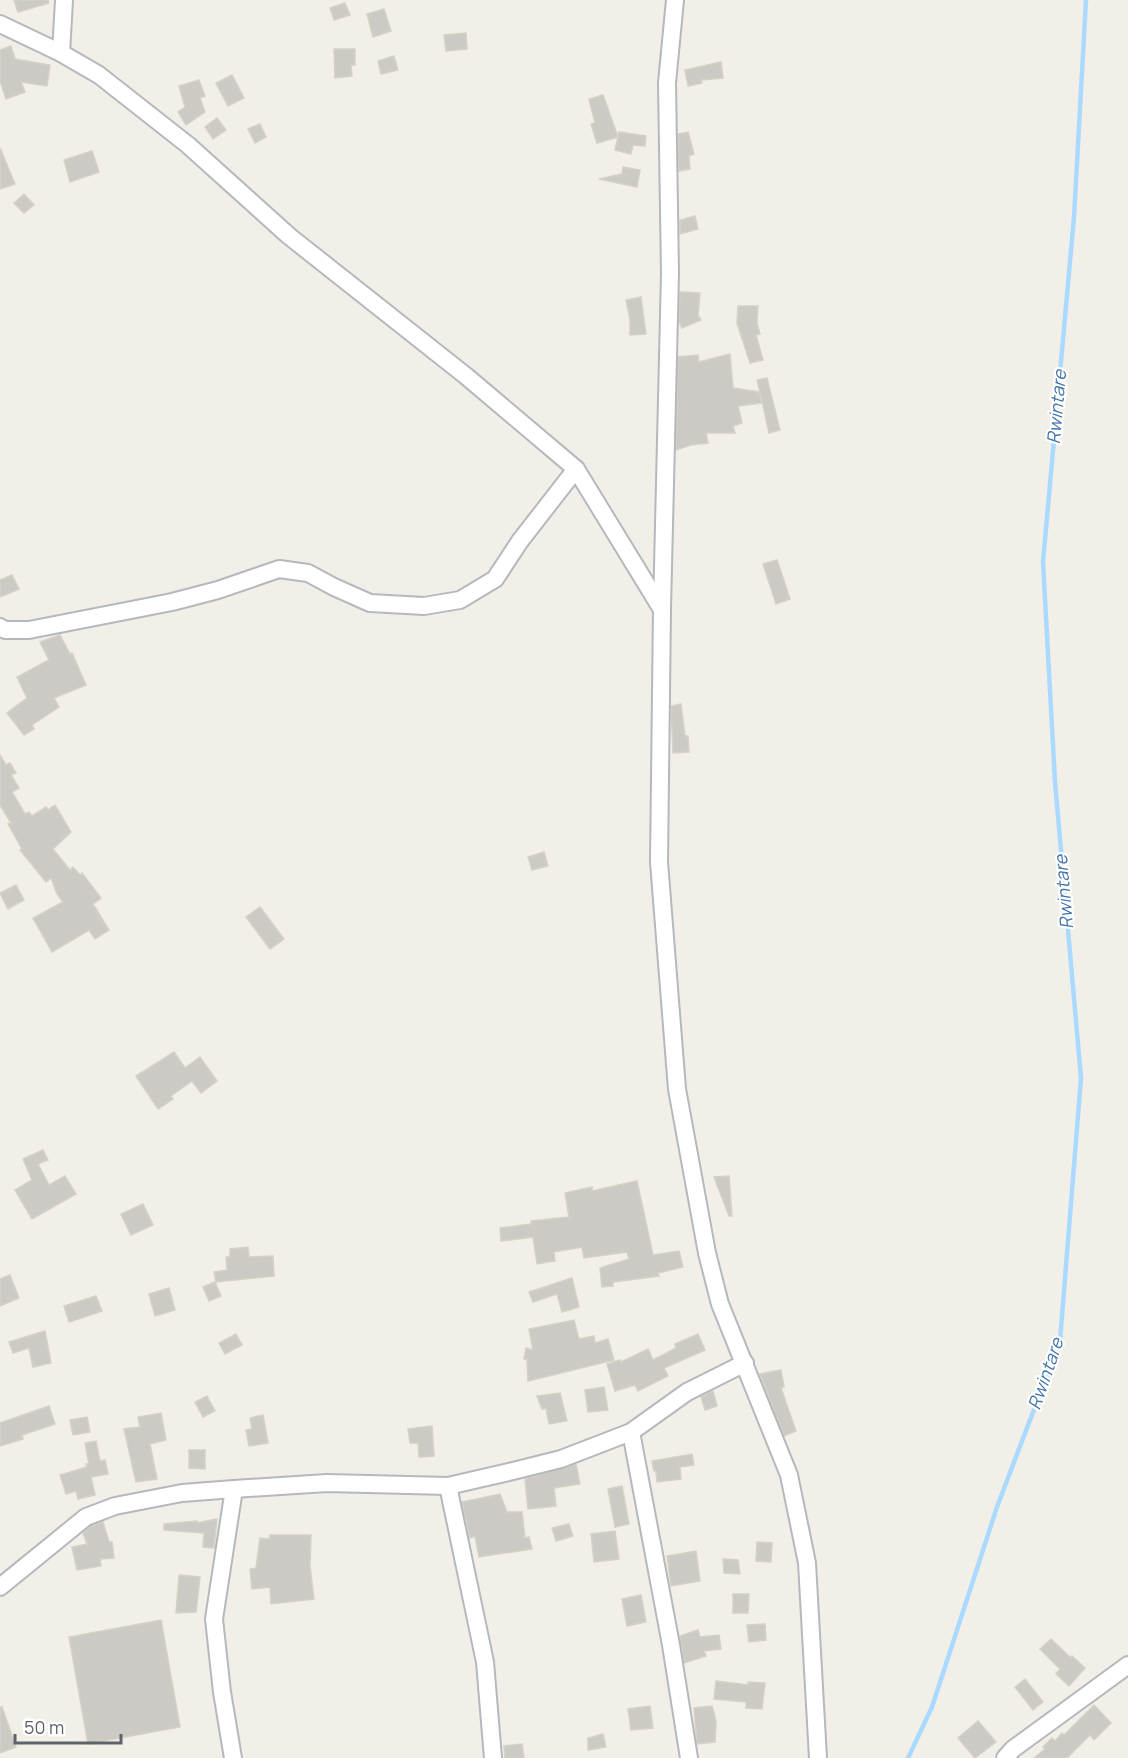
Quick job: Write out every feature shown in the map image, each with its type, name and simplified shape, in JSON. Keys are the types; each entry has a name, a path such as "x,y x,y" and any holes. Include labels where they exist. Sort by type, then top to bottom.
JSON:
{"street":[{"path":"61,53 64,0"},
{"path":"675,0 667,83 669,273 659,862 677,1089 707,1253 720,1304 789,1475 807,1563 818,1758"},
{"path":"4,30 61,53 99,75 188,145 289,236 466,376 576,469 662,609"},
{"path":"0,627 5,630 29,630 172,602 218,590 279,569 308,573 370,603 424,606 460,600 495,579 519,541 576,469"},
{"path":"0,1587 86,1517 115,1506 182,1493 327,1483 448,1486 561,1459 631,1432 687,1392 745,1363"},
{"path":"631,1432 671,1645 689,1758"},
{"path":"448,1486 485,1662 494,1758"},
{"path":"233,1758 222,1692 214,1619 234,1489"},
{"path":"1005,1758 1013,1749 1128,1665"}],"building":[{"path":"14,0 48,0 49,3 18,12"},
{"path":"345,3 350,15 334,20 330,8"},
{"path":"384,9 391,31 373,37 367,14"},
{"path":"466,33 467,49 446,51 444,35"},
{"path":"11,46 15,59 50,65 47,86 21,82 25,92 6,99 0,81 0,50"},
{"path":"334,49 355,49 355,65 351,65 352,76 335,78"},
{"path":"394,56 398,70 381,74 378,61"},
{"path":"721,62 723,78 701,80 702,83 688,86 685,70"},
{"path":"232,75 244,98 228,106 216,83"},
{"path":"199,80 205,96 200,98 205,112 186,125 178,112 185,107 179,86"},
{"path":"603,95 618,137 597,143 591,124 595,123 589,99"},
{"path":"217,118 226,130 213,139 205,127"},
{"path":"260,124 266,137 255,143 248,129"},
{"path":"619,132 646,136 645,146 633,145 631,154 615,150"},
{"path":"688,132 694,154 689,156 690,169 679,171 678,134"},
{"path":"0,148 15,184 0,189"},
{"path":"92,151 99,172 70,182 64,160"},
{"path":"623,167 640,170 637,187 599,179 622,174"},
{"path":"24,194 34,205 24,213 14,203"},
{"path":"695,216 698,229 680,234 680,220"},
{"path":"680,292 700,293 698,315 701,320 682,328 679,322"},
{"path":"641,297 646,334 630,335 630,319 626,300"},
{"path":"738,306 758,306 757,323 760,334 756,335 763,360 750,363 737,323"},
{"path":"730,354 733,388 760,392 761,403 738,406 742,423 733,426 735,433 706,433 708,443 676,450 678,357 698,355 699,362"},
{"path":"767,378 780,430 769,433 757,380"},
{"path":"777,560 790,599 776,604 763,564"},
{"path":"12,575 19,589 0,597 0,580"},
{"path":"60,635 70,654 72,653 86,685 54,698 59,707 32,725 34,729 24,735 7,713 27,698 17,677 49,660 40,642"},
{"path":"681,704 689,752 673,753 671,706"},
{"path":"0,755 6,765 10,763 16,773 11,775 19,788 12,792 25,814 29,812 32,816 46,807 48,810 55,805 71,832 53,849 70,870 73,867 80,875 82,873 101,898 93,904 109,930 95,939 89,930 52,952 33,918 63,902 51,878 46,882 20,850 22,849 8,824 11,823 0,805"},
{"path":"544,852 548,866 532,870 528,857"},
{"path":"16,885 24,900 8,909 0,893"},
{"path":"260,907 284,939 270,949 246,917"},
{"path":"174,1052 185,1068 200,1057 217,1081 201,1093 192,1081 171,1096 173,1099 158,1109 136,1076"},
{"path":"43,1150 48,1160 38,1164 49,1185 65,1176 76,1194 32,1219 15,1190 32,1180 23,1159"},
{"path":"729,1176 732,1216 729,1216 714,1177"},
{"path":"637,1181 653,1255 679,1251 683,1267 658,1273 659,1276 613,1282 613,1286 602,1287 600,1268 629,1259 627,1252 584,1258 582,1247 554,1252 555,1261 537,1264 533,1237 501,1241 500,1228 531,1224 531,1221 569,1217 565,1193 592,1187 592,1191"},
{"path":"143,1204 153,1225 131,1235 121,1214"},
{"path":"248,1247 249,1257 273,1256 274,1276 216,1282 214,1272 227,1270 226,1257 230,1257 230,1249"},
{"path":"10,1275 19,1298 0,1306 0,1279"},
{"path":"572,1278 579,1307 562,1312 557,1294 533,1302 529,1292"},
{"path":"215,1282 221,1296 209,1301 203,1287"},
{"path":"169,1288 175,1310 155,1316 149,1294"},
{"path":"96,1296 102,1311 69,1322 64,1306"},
{"path":"574,1320 579,1339 594,1336 595,1343 608,1339 614,1360 528,1381 527,1359 524,1359 526,1348 533,1350 529,1329"},
{"path":"45,1331 51,1363 33,1367 29,1348 13,1353 9,1342"},
{"path":"236,1334 242,1345 225,1354 219,1343"},
{"path":"698,1334 705,1350 664,1368 668,1376 638,1391 635,1385 615,1391 607,1364 620,1360 621,1362 648,1349 653,1360 676,1348 675,1344"},
{"path":"781,1370 784,1387 781,1388 796,1431 784,1436 760,1374"},
{"path":"604,1387 608,1410 588,1412 585,1390"},
{"path":"713,1391 717,1406 705,1410 701,1397"},
{"path":"560,1393 567,1421 549,1424 546,1408 542,1409 537,1396"},
{"path":"207,1396 215,1411 203,1417 195,1402"},
{"path":"49,1406 55,1424 22,1435 23,1439 0,1446 0,1423"},
{"path":"161,1413 166,1440 150,1444 157,1479 136,1482 124,1429 140,1427 138,1417"},
{"path":"263,1415 268,1443 249,1446 246,1430 252,1429 250,1418"},
{"path":"87,1417 90,1432 73,1435 70,1420"},
{"path":"432,1426 434,1456 419,1457 418,1443 410,1443 408,1429"},
{"path":"96,1441 100,1461 105,1460 108,1474 91,1477 95,1495 78,1499 76,1491 66,1494 60,1475 87,1467 86,1464 89,1464 85,1443"},
{"path":"189,1450 205,1450 205,1469 189,1468"},
{"path":"692,1454 694,1465 680,1467 681,1479 657,1482 652,1461"},
{"path":"576,1464 580,1484 554,1488 556,1506 528,1509 525,1479"},
{"path":"622,1486 629,1524 615,1527 608,1489"},
{"path":"500,1494 507,1512 522,1512 525,1538 529,1537 532,1549 479,1557 475,1536 470,1538 462,1502"},
{"path":"217,1519 214,1548 203,1547 204,1533 164,1530 164,1524 197,1521 197,1523"},
{"path":"103,1522 109,1542 112,1542 114,1558 100,1559 101,1566 77,1570 72,1547 87,1544 83,1533 91,1526"},
{"path":"569,1524 573,1536 556,1541 552,1528"},
{"path":"615,1531 619,1559 594,1562 591,1534"},
{"path":"270,1535 311,1535 310,1566 314,1599 271,1604 270,1587 252,1589 250,1569 256,1568 260,1538 269,1539"},
{"path":"757,1542 772,1543 771,1562 756,1561"},
{"path":"696,1551 700,1581 671,1586 667,1556"},
{"path":"723,1559 738,1560 740,1574 724,1573"},
{"path":"179,1575 200,1577 196,1612 176,1613"},
{"path":"733,1594 749,1594 748,1613 733,1613"},
{"path":"641,1595 646,1622 627,1626 622,1599"},
{"path":"161,1620 180,1727 88,1744 69,1637"},
{"path":"765,1624 766,1640 749,1642 747,1625"},
{"path":"698,1630 700,1637 719,1635 721,1649 704,1651 706,1656 684,1663 680,1636"},
{"path":"1051,1639 1085,1668 1069,1686 1056,1674 1060,1669 1040,1649"},
{"path":"1025,1679 1043,1702 1033,1710 1015,1687"},
{"path":"716,1681 748,1685 748,1682 765,1683 762,1709 746,1708 746,1702 714,1699"},
{"path":"1094,1705 1111,1723 1094,1740 1090,1735 1067,1758 1034,1758 1045,1749 1043,1747 1052,1738 1055,1741 1062,1733 1064,1735"},
{"path":"650,1706 653,1728 631,1730 628,1709"},
{"path":"712,1706 716,1721 715,1742 697,1744 694,1708"},
{"path":"0,1707 2,1707 16,1747 0,1753"},
{"path":"978,1721 996,1742 975,1758 958,1738"},
{"path":"603,1734 606,1747 588,1750 588,1738"},
{"path":"522,1744 524,1758 505,1758 504,1746"}],"waterway":[{"name":"Rwintare","path":"908,1758 932,1707 997,1507 1060,1341 1081,1078 1055,782 1043,562 1074,217 1086,0"}]}
